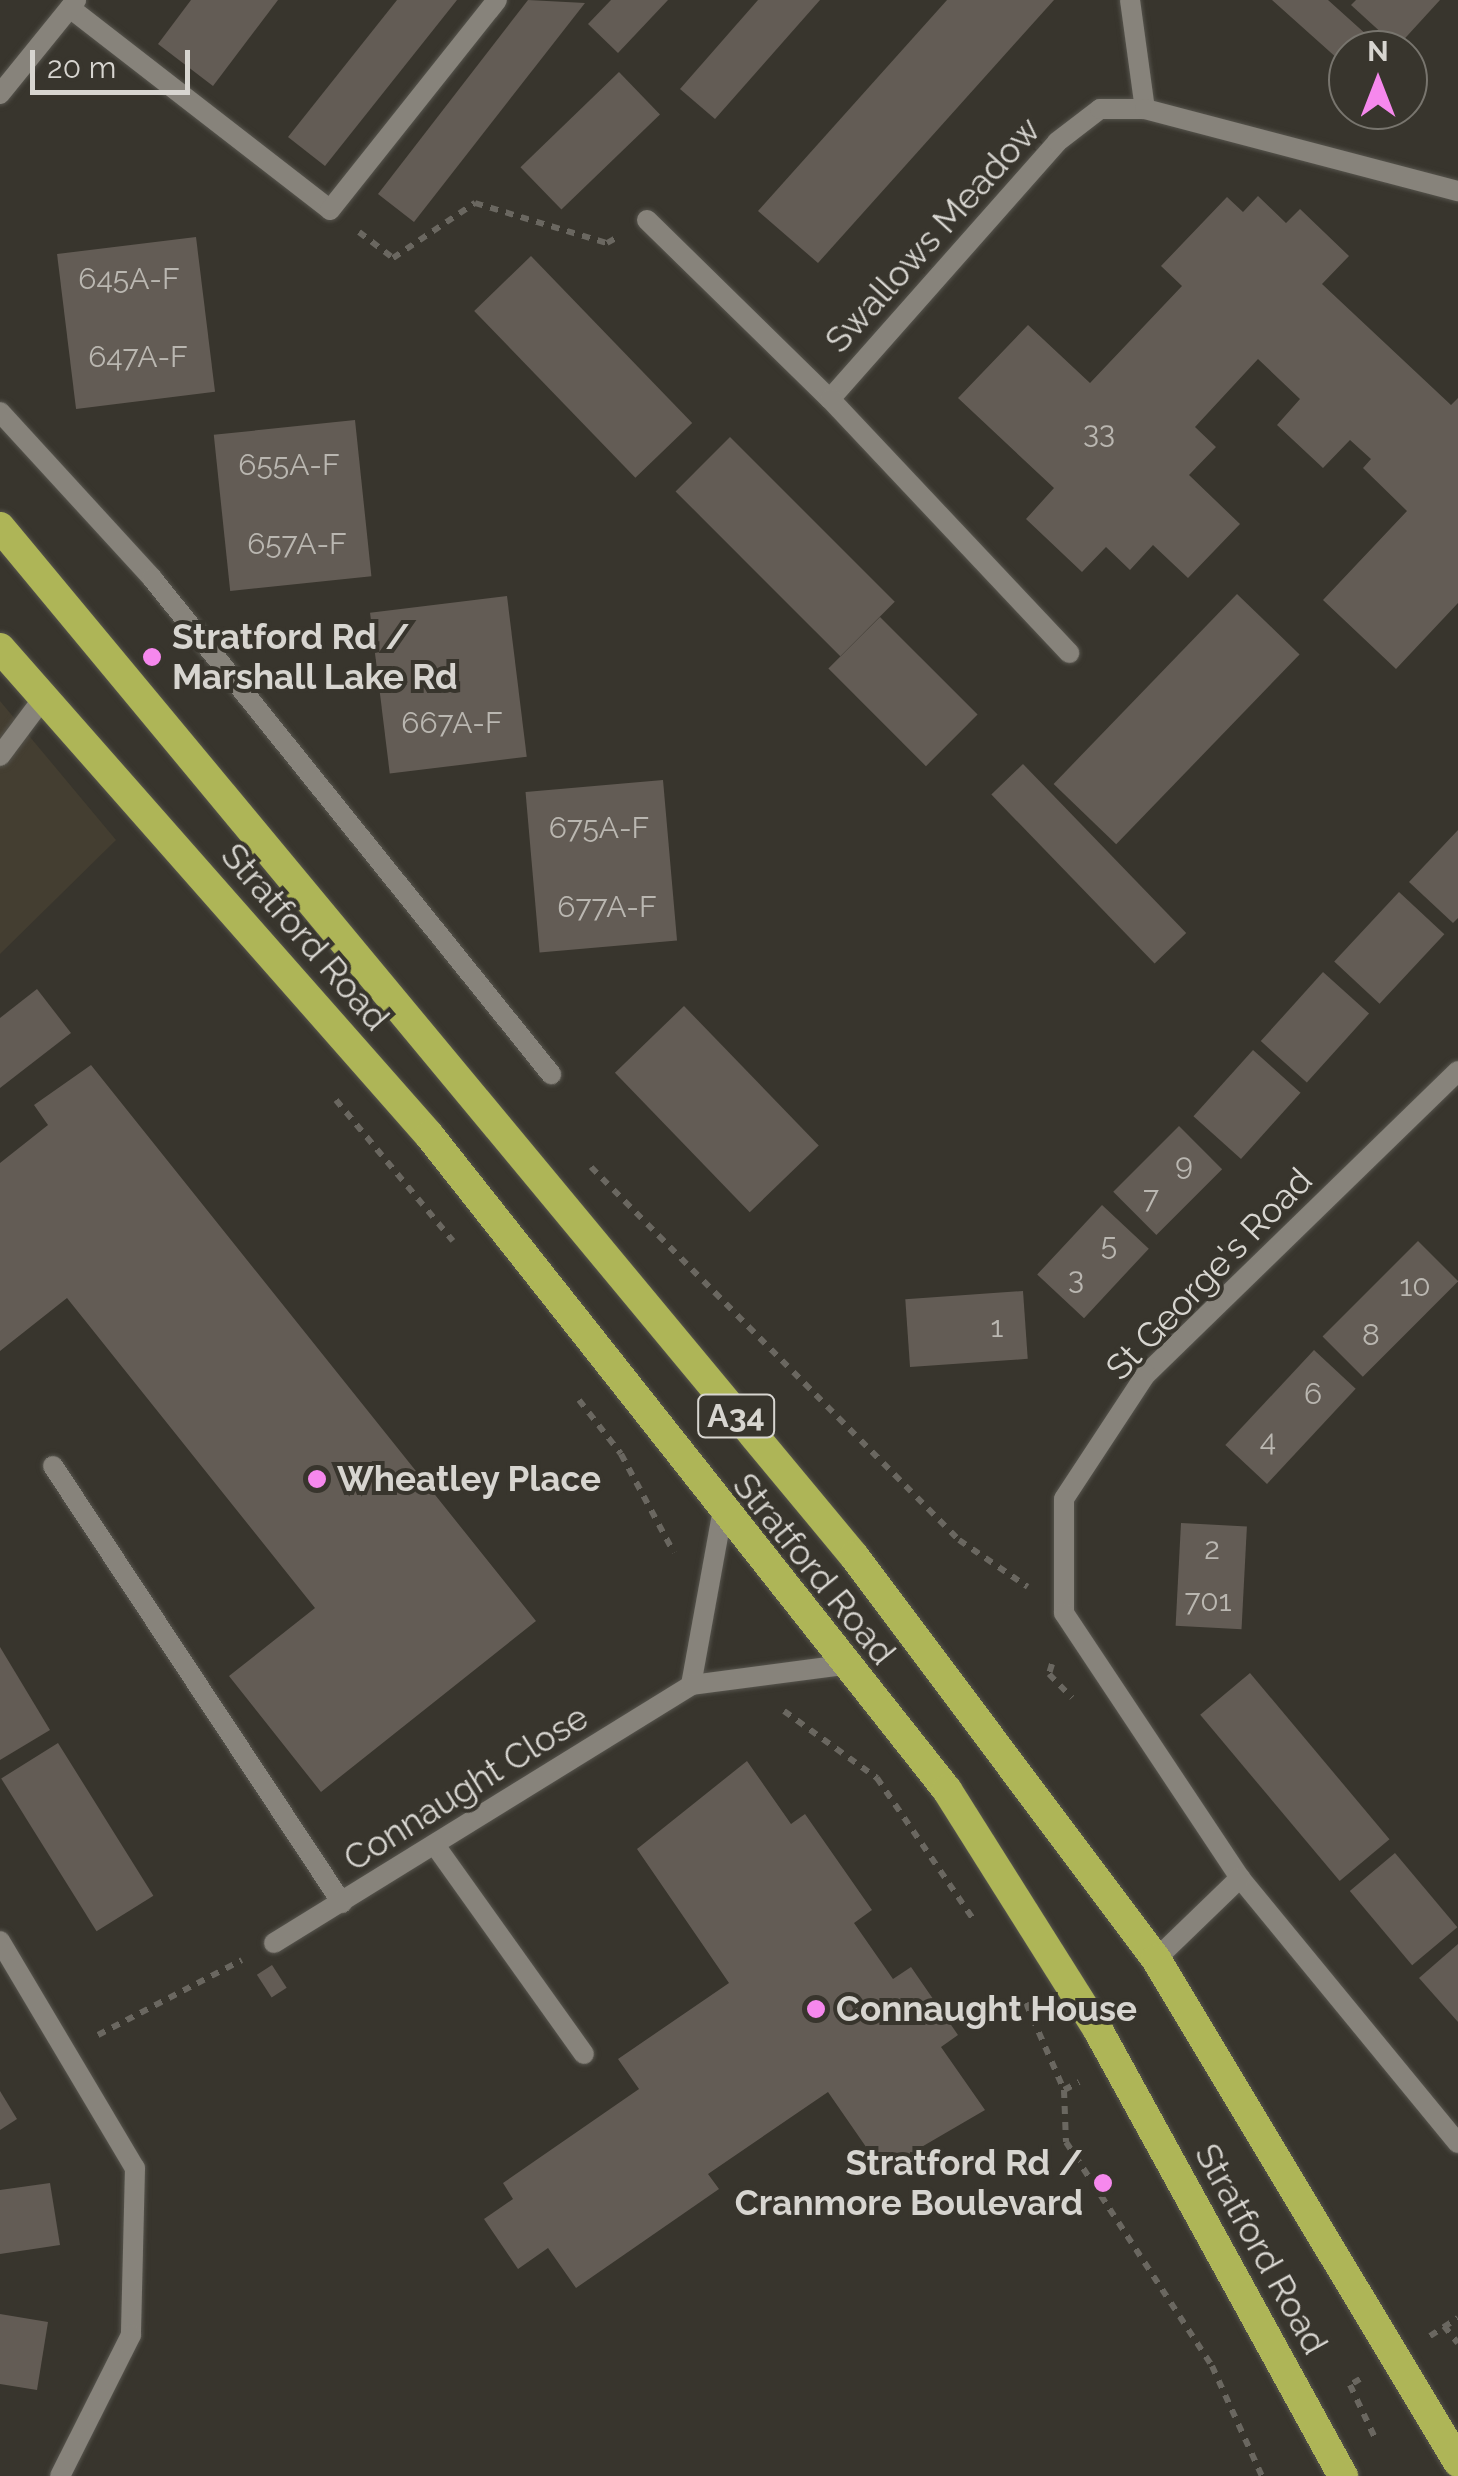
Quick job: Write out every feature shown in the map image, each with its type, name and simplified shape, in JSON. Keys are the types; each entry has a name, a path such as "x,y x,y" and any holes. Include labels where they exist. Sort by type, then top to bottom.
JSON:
{"highway":[{"name":"Stratford Road","path":"0,528 854,1556 1156,1959 1402,2356 1458,2462"},
{"name":"Stratford Road","path":"0,648 429,1135 722,1515 947,1790 1116,2062 1343,2476"}],"street":[{"path":"0,94 73,4 330,210 497,0"},
{"path":"1130,0 1145,109"},
{"name":"Swallows Meadow","path":"830,399 1057,142 1100,109 1145,109 1458,191"},
{"name":"Swallows Meadow","path":"646,220 830,399 1069,653"},
{"path":"0,412 152,578 551,1074"},
{"path":"0,756 44,697"},
{"name":"St George's Road","path":"1064,1613 1064,1499 1146,1374 1458,1071"},
{"path":"53,1466 342,1903"},
{"path":"691,1685 722,1515"},
{"path":"1064,1613 1240,1878 1322,1990 1458,2143"},
{"name":"Connaught Close","path":"274,1943 437,1848 691,1685 842,1665"},
{"path":"437,1848 584,2054"},
{"path":"1156,1959 1240,1878"},
{"path":"0,1941 134,2168 131,2335 60,2476"}],"path":[{"path":"330,210 393,258 475,203 607,244 646,220"},
{"path":"328,1090 466,1256"},
{"path":"585,1160 959,1540 1064,1613 1049,1674 1088,1715"},
{"path":"574,1393 674,1540 674,1586 706,1607"},
{"path":"764,1675 778,1707 877,1778 987,1939"},
{"path":"66,2052 274,1943"},
{"path":"1020,1987 1064,2090 1066,2142 1212,2366 1262,2476"},
{"path":"1064,2090 1116,2062"},
{"path":"1458,2318 1444,2326 1458,2343"}],"shaded area":[{"path":"0,701 116,840 0,954"}],"building":[{"path":"191,0 278,0 213,86 158,44"},
{"path":"397,0 457,0 325,166 288,137"},
{"path":"528,0 585,3 414,222 378,194"},
{"path":"611,0 668,0 618,53 588,24"},
{"path":"758,0 820,0 715,119 680,89"},
{"path":"947,0 1054,0 818,263 758,211"},
{"path":"1272,0 1328,0 1361,30 1328,30 1328,50"},
{"path":"1356,0 1440,0 1413,30 1378,30 1351,5"},
{"path":"619,72 660,114 561,210 520,167"},
{"path":"1258,196 1286,223 1300,209 1349,256 1322,284 1451,405 1458,398 1458,603 1396,669 1323,600 1407,511 1363,468 1371,459 1350,440 1323,468 1277,425 1300,399 1258,359 1195,427 1216,447 1189,475 1240,524 1188,578 1153,545 1130,570 1106,547 1082,572 1026,519 1054,488 958,398 1028,325 1090,383 1182,286 1161,266 1227,197 1243,212"},
{"path":"196,237 215,392 76,409 57,254"},
{"path":"531,256 692,423 635,478 474,311"},
{"path":"355,420 371,576 230,591 214,435"},
{"path":"730,437 895,602 840,656 676,491"},
{"path":"1237,594 1300,654 1116,844 1054,784"},
{"path":"507,596 527,757 390,774 370,613"},
{"path":"880,617 978,715 926,766 828,669"},
{"path":"1023,764 1186,933 1155,964 991,795"},
{"path":"663,780 677,940 540,952 526,792"},
{"path":"1458,830 1458,918 1453,923 1409,882"},
{"path":"1399,892 1444,934 1380,1004 1334,961"},
{"path":"1323,972 1369,1013 1307,1083 1261,1041"},
{"path":"37,989 71,1033 0,1088 0,1018"},
{"path":"684,1006 819,1146 750,1212 615,1073"},
{"path":"1253,1050 1301,1093 1241,1159 1193,1116"},
{"name":"Wheatley Place","path":"91,1065 536,1621 321,1792 229,1676 315,1608 67,1298 0,1351 0,1163 48,1125 34,1105"},
{"path":"1179,1126 1222,1169 1156,1235 1113,1192"},
{"path":"1102,1205 1149,1249 1084,1318 1037,1274"},
{"path":"1418,1241 1458,1282 1363,1377 1323,1336"},
{"path":"1023,1291 1028,1359 910,1367 905,1299"},
{"path":"1314,1350 1356,1389 1267,1484 1225,1445"},
{"path":"1181,1523 1247,1526 1242,1629 1176,1626"},
{"path":"0,1647 50,1730 0,1760"},
{"path":"1250,1673 1389,1839 1340,1881 1200,1715"},
{"path":"58,1743 153,1896 97,1931 1,1779"},
{"name":"Connaught House","path":"747,1761 791,1824 805,1814 872,1910 854,1923 893,1979 911,1967 958,2035 941,2047 985,2110 882,2170 828,2092 708,2174 719,2189 576,2288 548,2248 518,2269 484,2219 513,2199 503,2183 639,2089 618,2059 729,1983 637,1849"},
{"path":"1395,1853 1457,1927 1412,1965 1350,1891"},
{"path":"1458,1944 1458,2022 1419,1978"},
{"path":"272,1965 287,1988 272,1997 257,1975"},
{"path":"0,2091 17,2119 0,2130"},
{"path":"50,2183 60,2245 0,2254 0,2190"},
{"path":"0,2314 48,2322 37,2390 0,2384"}],"place":[{"name":"Stratford Rd / Marshall Lake Rd","path":"152,657"},
{"name":"Wheatley Place","path":"317,1479"},
{"name":"Connaught House","path":"816,2009"},
{"name":"Stratford Rd / Cranmore Boulevard","path":"1103,2183"}]}
